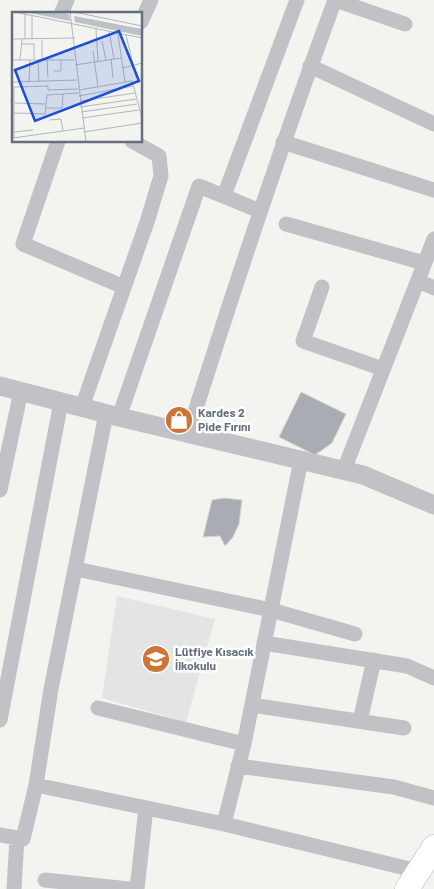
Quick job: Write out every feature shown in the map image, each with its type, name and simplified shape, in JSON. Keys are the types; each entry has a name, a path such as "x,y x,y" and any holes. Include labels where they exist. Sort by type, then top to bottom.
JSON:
{"main road":[{"path":"413,880 434,846"}],"street":[{"path":"62,12 67,0"},
{"path":"142,20 151,0"},
{"path":"224,196 297,0"},
{"path":"188,434 283,142 335,0 405,24"},
{"path":"310,66 434,124"},
{"path":"58,142 23,244 124,287"},
{"path":"82,408 161,176 158,156 134,142"},
{"path":"283,142 434,190"},
{"path":"0,835 23,839 36,785 51,689 76,569 112,416 199,186 260,211"},
{"path":"286,224 424,263"},
{"path":"344,470 434,239"},
{"path":"418,281 434,288"},
{"path":"322,287 303,341 383,369"},
{"path":"0,386 112,416 344,470 362,475 434,503"},
{"path":"0,490 21,391"},
{"path":"0,720 62,402"},
{"path":"224,824 244,744 301,460"},
{"path":"76,569 271,610 355,634"},
{"path":"264,643 407,666 434,678"},
{"path":"360,721 374,660"},
{"path":"252,705 404,728"},
{"path":"98,708 244,744"},
{"path":"238,766 394,787 434,798"},
{"path":"36,785 224,824 413,880"},
{"path":"137,889 146,808"},
{"path":"14,889 17,838"},
{"path":"45,880 129,889"}],"shaded area":[{"name":"Lütfiye Kısacık İlkokulu","path":"117,596 215,619 186,722 102,698"}],"building":[{"path":"301,392 346,414 332,443 315,455 279,437"},
{"path":"224,498 242,500 239,524 233,537 225,546 220,536 203,537 212,500"}],"place":[{"name":"Kardes 2 Pide Fırını","path":"179,420"},
{"name":"Lütfiye Kısacık İlkokulu","path":"156,659"}]}
